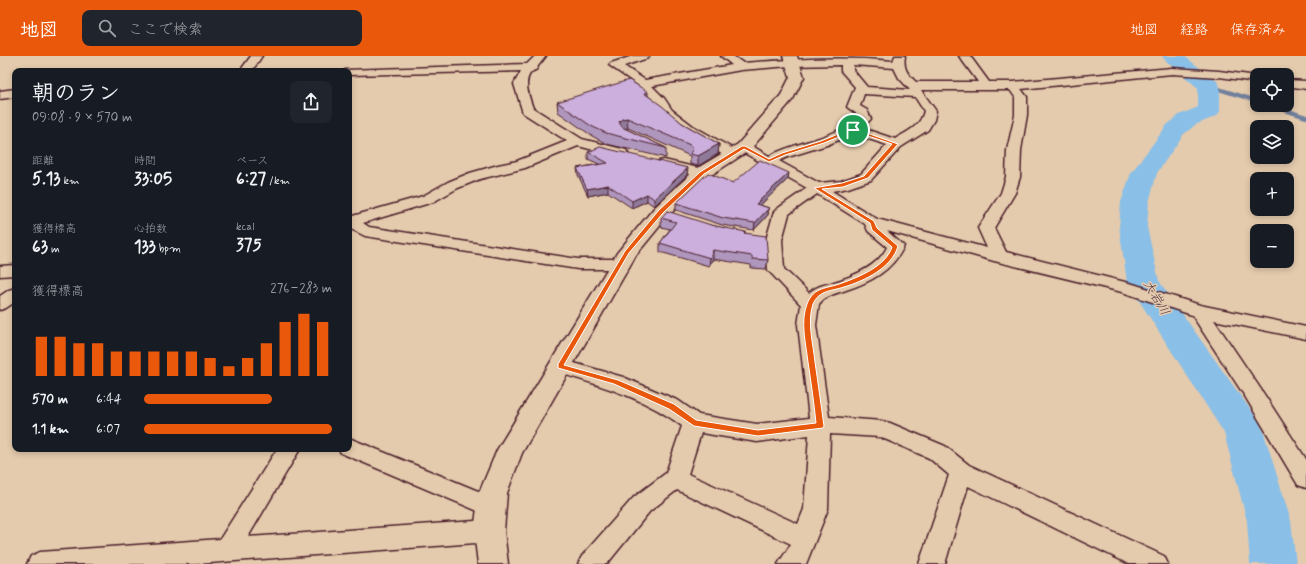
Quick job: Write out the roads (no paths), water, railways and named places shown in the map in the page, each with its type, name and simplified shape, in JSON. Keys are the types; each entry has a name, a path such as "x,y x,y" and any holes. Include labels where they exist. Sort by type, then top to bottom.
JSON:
{"street":[{"path":"248,68 257,56"},
{"path":"541,56 533,67 525,73 520,84 527,110 577,142 636,157"},
{"path":"644,56 615,66 643,84 656,96 667,112 688,129 769,161 817,188 872,222 1127,288 1198,311 1306,333"},
{"path":"726,56 741,67"},
{"path":"964,56 986,86"},
{"path":"643,84 792,60 899,61 903,76 916,90 930,111 928,120 923,127 896,144 866,177 843,185 817,188 782,212 768,239 776,270 810,304"},
{"path":"493,564 489,531 493,493 510,450 627,252 668,214 704,172 738,150 788,96 797,77 792,60"},
{"path":"769,161 783,154 822,142 853,130 865,119 865,115 854,107 861,87 847,71 847,61"},
{"path":"352,72 533,67"},
{"path":"860,90 887,93 986,86 1013,86 1172,71 1219,74 1250,78"},
{"path":"1294,84 1306,85"},
{"path":"1000,256 986,228 1008,193 1013,177 1014,150 1021,115 1021,97 1013,86"},
{"path":"0,95 12,93"},
{"path":"853,130 896,144"},
{"path":"352,221 428,199 453,185 475,176 498,169 520,165 577,142"},
{"path":"665,152 704,172"},
{"path":"650,160 704,172"},
{"path":"791,564 799,554 816,509 820,426 807,325 810,304 815,296 825,289 841,286 860,278 885,263 894,252 896,246 874,228 872,222"},
{"path":"352,223 366,231 501,253 578,264 620,264"},
{"path":"0,271 12,270"},
{"path":"1198,311 1253,393 1306,478"},
{"path":"560,366 616,382 672,406 694,423 758,433 820,426 882,429 937,452 961,472 1155,564"},
{"path":"591,564 642,504 675,479 694,423"},
{"path":"352,448 492,507"},
{"path":"227,550 287,452"},
{"path":"932,564 961,472"},
{"path":"675,479 804,538"},
{"path":"40,564 489,531"}],"waterway":[{"name":"大岩川","path":"1172,56 1209,86 1209,111 1187,120 1175,130 1144,173 1135,202 1133,227 1143,282 1243,430 1269,521 1273,564"},
{"path":"1209,86 1250,99"},
{"path":"1291,112 1306,117"}]}
